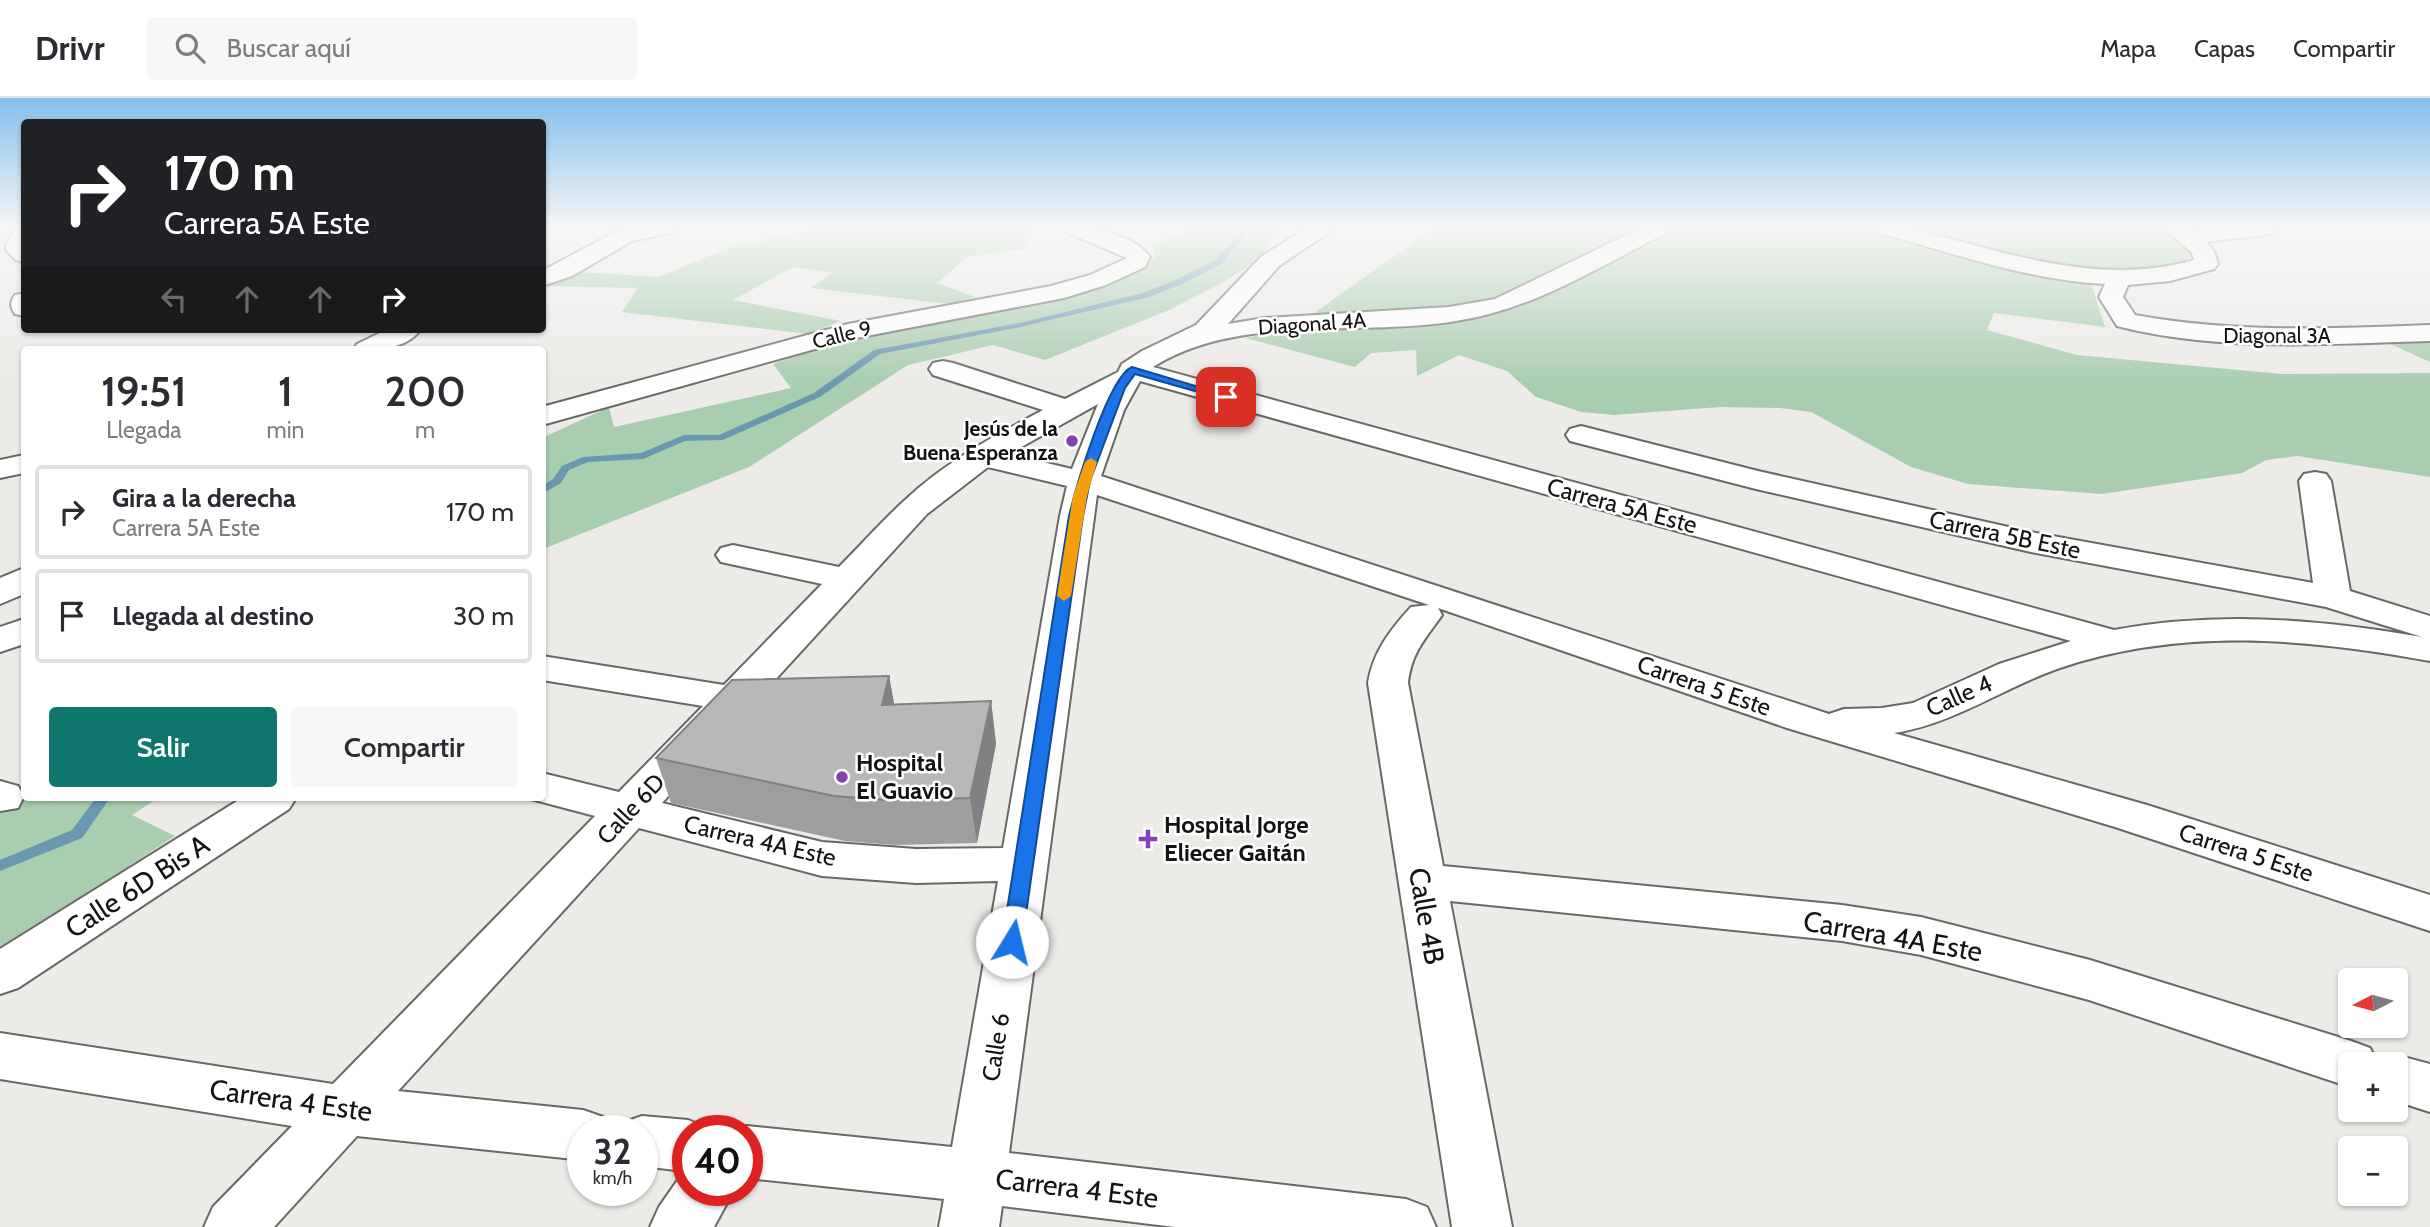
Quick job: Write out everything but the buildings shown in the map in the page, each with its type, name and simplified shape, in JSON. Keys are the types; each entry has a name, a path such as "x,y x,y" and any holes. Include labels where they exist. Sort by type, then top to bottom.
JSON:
{"street":[{"name":"Calle 9","path":"546,415 848,332 1055,293 1093,281"},
{"path":"1128,375 1159,353 1199,336 1251,281"},
{"name":"Diagonal 4A","path":"1199,336 1264,326 1382,320 1479,311 1524,296 1554,281"},
{"name":"Diagonal 3A","path":"2118,281 2111,297 2126,321 2179,331 2244,338 2430,333"},
{"path":"374,346 400,333"},
{"path":"943,369 1069,409"},
{"name":"Calle 6D","path":"234,1227 916,507 941,484 980,456 1128,375"},
{"name":"Calle 6","path":"973,1201 1084,481 1128,375"},
{"name":"Carrera 5A Este","path":"1128,375 2113,641"},
{"name":"Carrera 5B Este","path":"1581,435 1756,480 2031,542 2333,597 2430,628"},
{"name":"Carrera 5 Este","path":"980,456 1084,481 1801,719 2131,816 2430,913"},
{"path":"0,470 21,465"},
{"path":"2315,481 2333,597"},
{"path":"733,555 848,579"},
{"path":"0,593 21,581"},
{"name":"Calle 4B","path":"1424,615 1401,640 1394,654 1388,683 1482,1227"},
{"name":"Calle 4","path":"1801,719 1865,722 1920,715 1943,707 2023,668 2113,641 2180,630 2257,628 2344,635 2430,650"},
{"path":"0,641 21,631"},
{"path":"546,669 734,699"},
{"name":"Carrera 4A Este","path":"546,789 822,859 916,866 1024,864"},
{"name":"Calle 6D Bis A","path":"0,974 269,801"},
{"name":"Carrera 4A Este","path":"1421,881 1843,923 1921,936 2090,980 2338,1060"},
{"name":"Carrera 4 Este","path":"0,1056 345,1110 567,1133"},
{"path":"2408,1082 2430,1088"},
{"name":"Carrera 4 Este","path":"763,1155 973,1201 1406,1227"},
{"path":"680,1227 694,1206"}],"green space":[{"path":"557,281 768,281 733,300 841,321 808,334 622,312 638,288 546,285"},
{"path":"821,281 940,281 937,283 975,297 950,304 810,288"},
{"path":"1116,281 1225,281 1169,310 1045,360 993,345 908,365 749,467 546,548 546,436 609,407 614,427 791,388 773,364 866,334 1026,307 1102,287"},
{"path":"1360,281 1537,281 1479,303 1431,311 1309,317"},
{"path":"2076,281 2091,283 2105,327 1994,313 1987,330 2077,355 2282,374 2430,373 2430,477 2298,456 2266,460 2242,473 2102,494 1968,484 1911,467 1811,412 1780,408 1720,407 1614,415 1581,412 1536,397 1507,371 1459,355 1417,376 1416,350 1371,353 1355,367 1245,338 1300,330 1413,326 1469,320 1520,305 1573,282"},
{"path":"2430,340 2430,362 2386,342"},
{"path":"21,787 21,801 153,801 132,815 175,836 0,950 0,799"}],"waterway":[{"path":"546,488 557,481 565,468 586,459 643,456 684,438 720,438 817,395 877,352 1020,325 1146,295 1182,281"},
{"path":"0,866 77,834 101,801"}],"slow traffic":[{"path":"1064,596 1080,496 1091,462"}],"place":[{"name":"Jesús de la Buena Esperanza","path":"1072,441"},
{"name":"Hospital El Guavio","path":"842,777"},
{"name":"Hospital Jorge Eliecer Gaitán","path":"1148,839"}],"route":[{"path":"1012,942 1076,516 1084,481 1119,387 1132,370 1226,397"}]}
